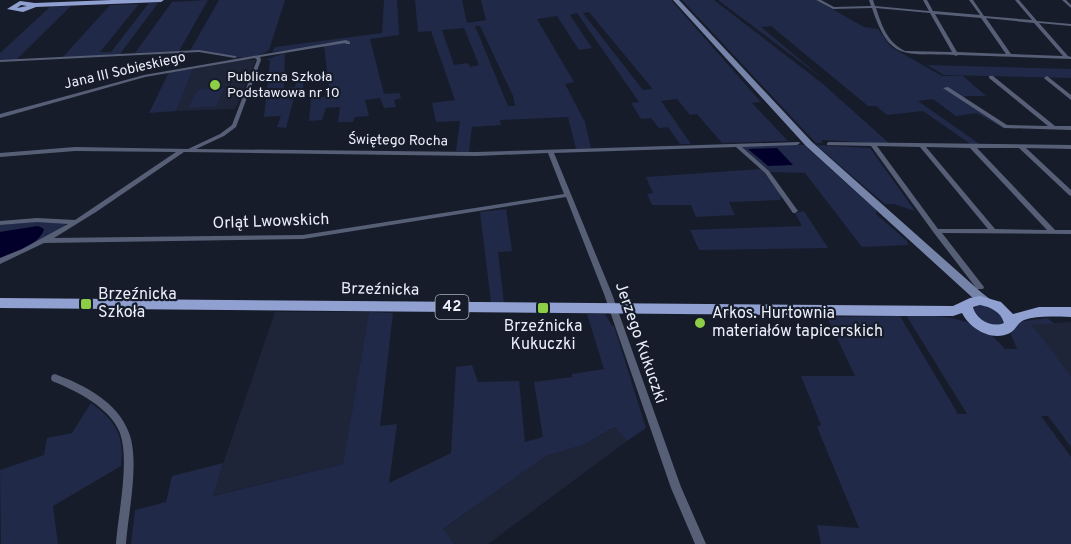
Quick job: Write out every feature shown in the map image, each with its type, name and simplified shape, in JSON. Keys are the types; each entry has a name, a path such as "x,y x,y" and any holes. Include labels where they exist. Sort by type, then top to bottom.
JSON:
{"main road":[{"path":"0,6 161,0"},
{"path":"676,0 809,144 978,296 1008,316 1011,324"},
{"path":"943,265 968,296 968,314 976,322"},
{"name":"42","path":"967,306 978,301 1013,311 1071,312"},
{"name":"Brzeźnicka","path":"0,303 904,311 953,310 967,306"},
{"name":"Brzeźnicka","path":"904,311 963,317 976,322"},
{"name":"42","path":"976,322 999,331 1005,330 1018,318 1045,312"}],"street":[{"path":"818,0 830,7 874,7 1071,25"},
{"path":"871,0 884,35 892,46 909,53 1068,58"},
{"path":"925,0 956,55"},
{"path":"971,0 1010,56"},
{"path":"1017,0 1068,58"},
{"path":"1065,0 1071,0"},
{"path":"1065,0 1071,7"},
{"name":"Jana III Sobieskiego","path":"0,116 124,80 240,58 345,41 348,43"},
{"path":"0,61 200,51 240,58"},
{"path":"0,261 44,242 186,150 222,135 234,126 260,60 257,57"},
{"path":"991,77 1054,128"},
{"path":"1047,78 1071,98"},
{"path":"946,88 1006,127 1071,128"},
{"name":"Świętego Rocha","path":"0,155 63,149 394,154 551,153 797,143"},
{"path":"829,144 923,147 1071,147"},
{"path":"737,145 767,172 795,211"},
{"path":"873,145 980,287"},
{"path":"923,147 994,232"},
{"path":"973,147 1053,232"},
{"path":"1022,147 1071,194"},
{"name":"Jerzego Kukuczki","path":"551,153 612,309 676,488 701,544"},
{"name":"Orląt Lwowskich","path":"44,242 313,236 568,195"},
{"path":"0,223 47,219 77,222"},
{"path":"936,231 1071,232"},
{"path":"55,378 82,392 109,411 125,433 128,454 121,544"}],"shaded area":[{"path":"208,0 179,51 135,53 172,2"},
{"path":"219,0 285,0 269,50 251,57 190,51"},
{"path":"384,0 397,0 399,35 370,39 384,94 400,93 401,98 394,100 396,107 384,108 380,98 365,100 369,116 355,117 353,122 338,122 340,107 326,108 322,120 309,121 311,99 330,96 324,46 272,52 275,47 382,33"},
{"path":"415,0 462,0 467,23 486,20 481,0 671,0 761,102 752,103 788,141 722,143 697,114 690,115 677,99 661,101 691,144 680,144 668,127 659,128 651,118 641,119 631,103 639,102 577,13 570,15 592,48 579,50 557,16 537,19 574,82 565,84 585,122 591,148 576,149 568,117 500,120 501,125 472,127 469,152 456,151 460,121 436,122 432,103 455,100 431,31 418,32","holes":["589,12 652,89 643,90 583,13","475,26 480,26 513,96 515,106 508,106","464,28 479,65 470,67 468,63 454,65 442,30"]},
{"path":"682,0 714,0 823,84 890,144 822,140 822,143 816,143"},
{"path":"718,0 816,0 864,27 878,29 891,47 942,76 963,76 986,96 965,96 964,101 1006,130 977,113 956,116 933,99 918,101 981,145 972,145 923,111 887,115 876,106 868,106 771,26 761,27 822,78"},
{"path":"149,3 158,3 120,54 62,58 110,5 139,4 100,52 111,52"},
{"path":"71,6 16,60 0,61 0,53 50,7"},
{"path":"285,53 284,88 295,87 296,83 303,82 304,97 294,98 286,128 277,127 281,116 264,117 270,60 265,60"},
{"name":"Publiczna Szkoła Podstawowa nr 10","path":"238,60 256,60 251,72 244,73 240,81 246,82 235,109 176,111 193,69"},
{"path":"927,65 1071,69 1071,78 944,75"},
{"path":"193,69 176,111 149,113 169,72"},
{"path":"224,88 216,106 188,108 198,90"},
{"path":"804,145 876,210 876,214 907,241 908,245 862,247 805,173 770,172 741,146"},
{"path":"816,145 870,148 915,211 894,204 885,204"},
{"path":"777,148 793,165 768,166 748,149"},
{"path":"761,169 781,195 780,200 729,202 735,215 696,217 691,205 652,205 647,194 653,193 646,177"},
{"path":"506,209 512,251 498,252 504,303 491,302 480,212"},
{"path":"804,211 828,248 699,250 690,230 802,226 795,213"},
{"path":"43,221 65,223 65,226 28,247 5,257 33,243 44,229 37,226 0,232 0,225"},
{"path":"38,226 44,229 32,244 0,258 0,232"},
{"path":"977,306 994,309 1005,323 1001,326 982,322 973,309"},
{"path":"275,312 369,312 343,464 212,496"},
{"path":"369,312 393,313 380,426 397,424 389,483 451,453 456,367 472,365 478,382 519,381 525,442 543,437 534,382 572,377 572,374 604,369 587,314 605,314 614,326 646,428 627,441 615,427 583,445 546,456 443,529 454,544 131,544 135,510 166,502 172,476 223,463 213,496 343,464"},
{"path":"906,315 961,320 984,331 1005,349 1017,349 1011,335 1017,322 1047,318 1055,324 1031,324 1071,376 1071,447 1048,416 1041,416 1071,457 1071,544 821,544 817,525 859,528 817,427 821,425 801,376 855,376 827,317 900,316 958,414 967,414"},
{"path":"1071,322 1071,376 1030,324"},
{"path":"91,403 112,422 120,437 121,466 53,506 58,544 1,544 0,470 44,455 47,438 72,433"},
{"path":"616,427 627,441 488,544 454,544 442,530 546,456 583,445"}],"place":[{"name":"Publiczna Szkoła Podstawowa nr 10","path":"215,85"},
{"name":"Brzeźnicka Szkoła","path":"86,304"},
{"name":"Brzeźnicka Kukuczki","path":"543,308"},
{"name":"Arkos. Hurtownia materiałów tapicerskich","path":"700,323"}]}
